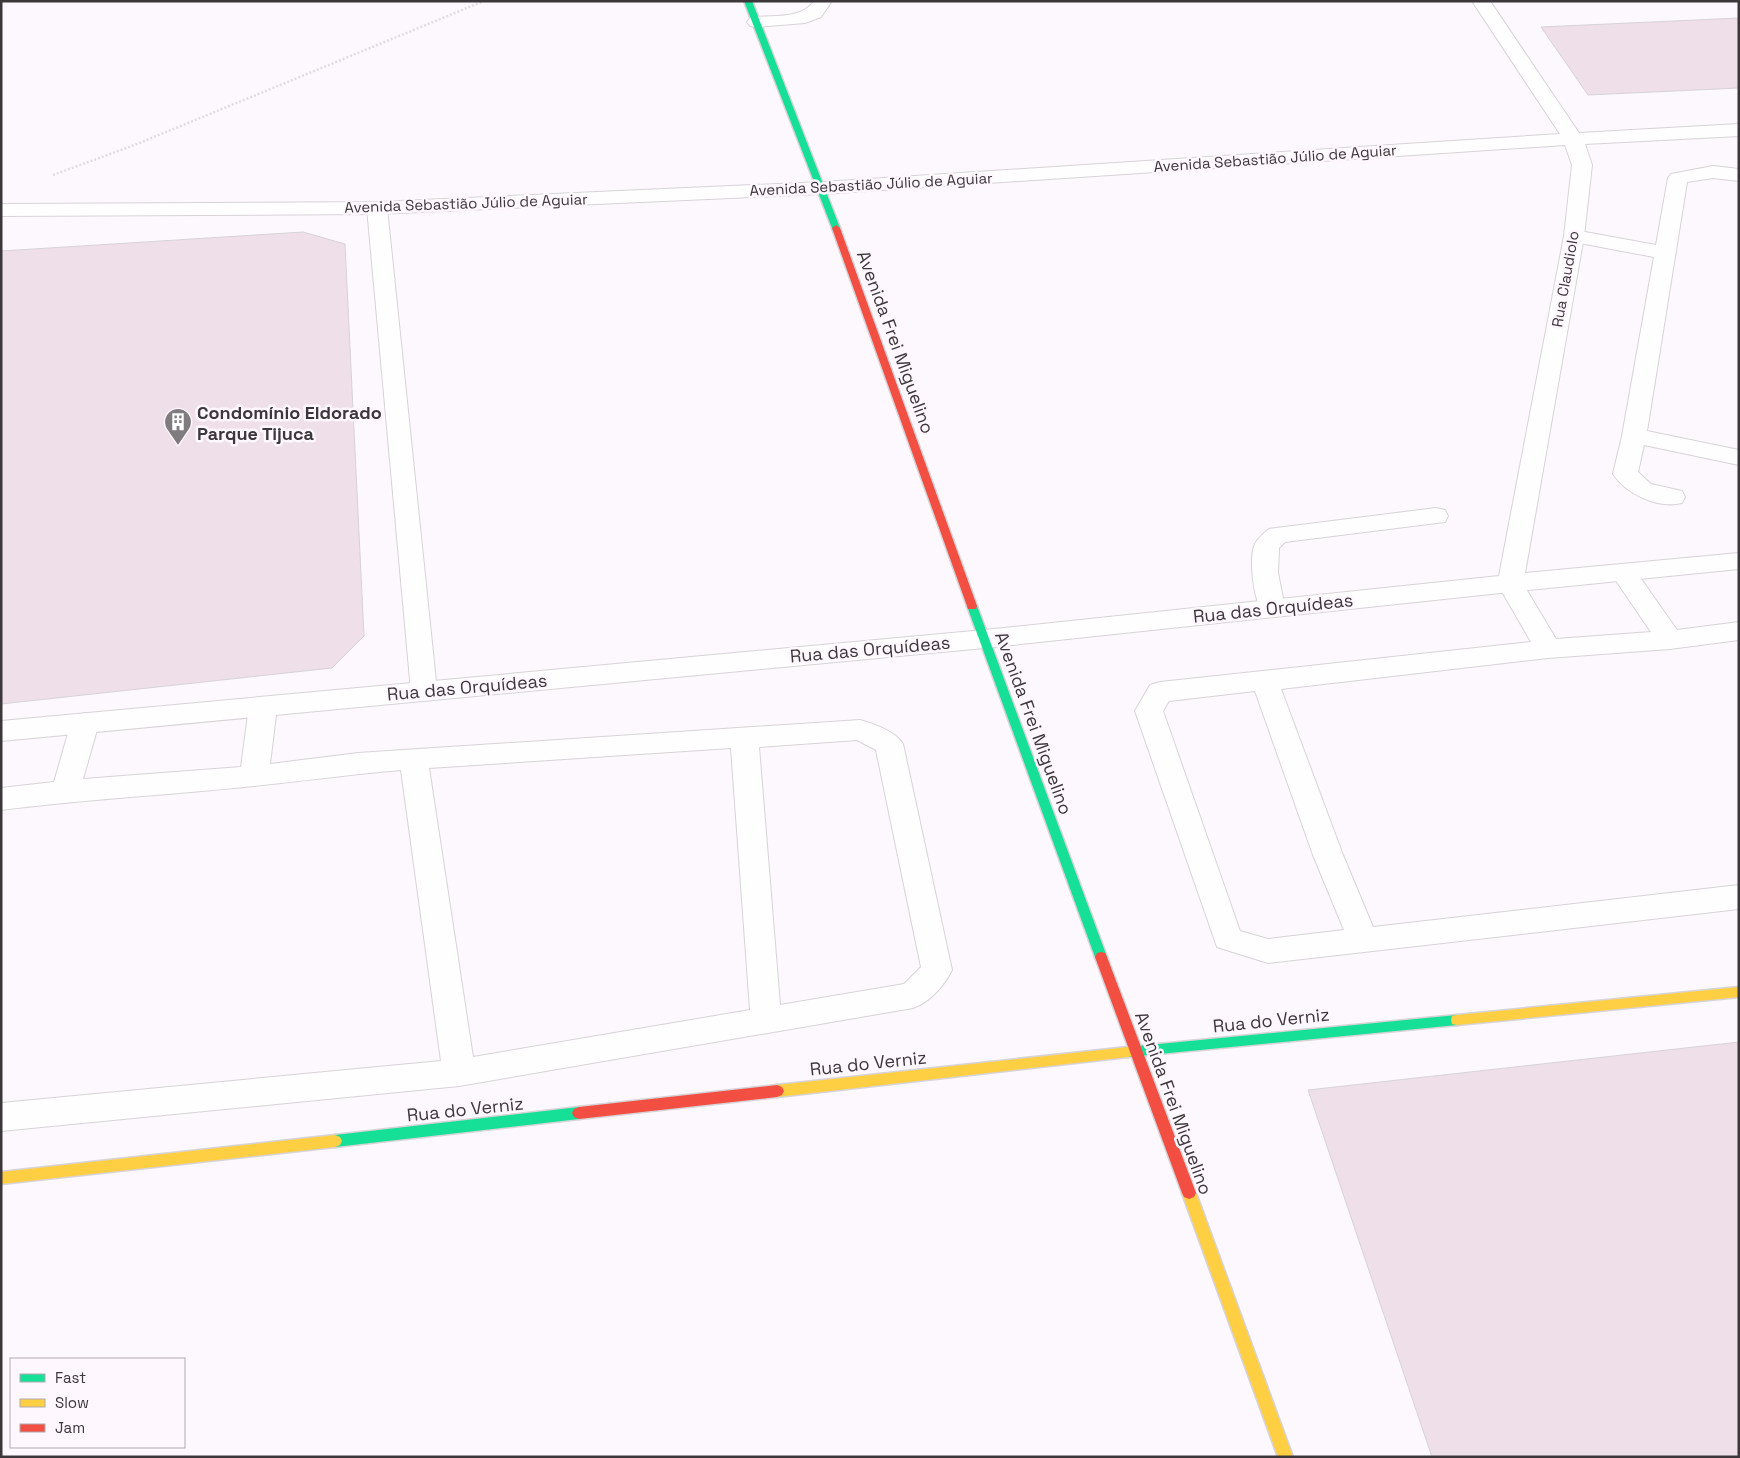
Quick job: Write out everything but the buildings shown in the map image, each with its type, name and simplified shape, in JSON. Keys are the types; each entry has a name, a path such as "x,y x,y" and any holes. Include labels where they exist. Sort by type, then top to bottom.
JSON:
{"main road":[{"name":"Avenida Frei Miguelino","path":"748,1 822,188 984,639 1286,1457"},
{"name":"Rua do Verniz","path":"1,1178 1136,1051 1739,992"}],"street":[{"path":"756,22 799,19 815,14 824,1"},
{"name":"Rua Claudiolo","path":"1481,1 1573,138 1582,165 1574,236 1510,583"},
{"name":"Avenida Sebastião Júlio de Aguiar","path":"1,210 377,208 822,188 1573,138 1739,130"},
{"path":"1673,498 1644,490 1625,474 1634,436 1678,178 1713,172 1739,175"},
{"path":"377,208 424,691"},
{"path":"1574,236 1665,252"},
{"path":"1634,436 1739,458"},
{"path":"1272,608 1265,573 1267,545 1278,535 1436,516"},
{"name":"Rua das Orquídeas","path":"1,731 984,639 1510,583 1739,561"},
{"path":"1623,572 1670,640"},
{"path":"1510,583 1548,649"},
{"path":"1739,631 1670,640 1548,649 1160,692 1149,711 1228,939 1268,951 1739,897"},
{"path":"1265,681 1328,855 1364,941"},
{"path":"254,776 263,707"},
{"path":"66,791 85,723"},
{"path":"1,799 66,791 254,776 358,763 414,761 860,730 889,744 937,970 913,995 459,1073 1,1117"},
{"path":"744,738 766,1020"},
{"path":"414,761 459,1073"}],"path":[{"path":"46,178 137,144 484,1"}],"traffic: fast":[{"path":"748,1 836,228"},
{"path":"972,606 1101,957"},
{"path":"1128,1052 1457,1020"},
{"path":"335,1141 579,1113"}],"traffic: slow":[{"path":"1457,1020 1739,992"},
{"path":"777,1091 1128,1052"},
{"path":"1,1178 335,1141"},
{"path":"1189,1193 1286,1457"}],"traffic: jam":[{"path":"836,228 972,606"},
{"path":"1101,957 1189,1193"},
{"path":"579,1113 777,1091"}],"place":[{"name":"Condomínio Eldorado Parque Tijuca","path":"178,446"}]}
